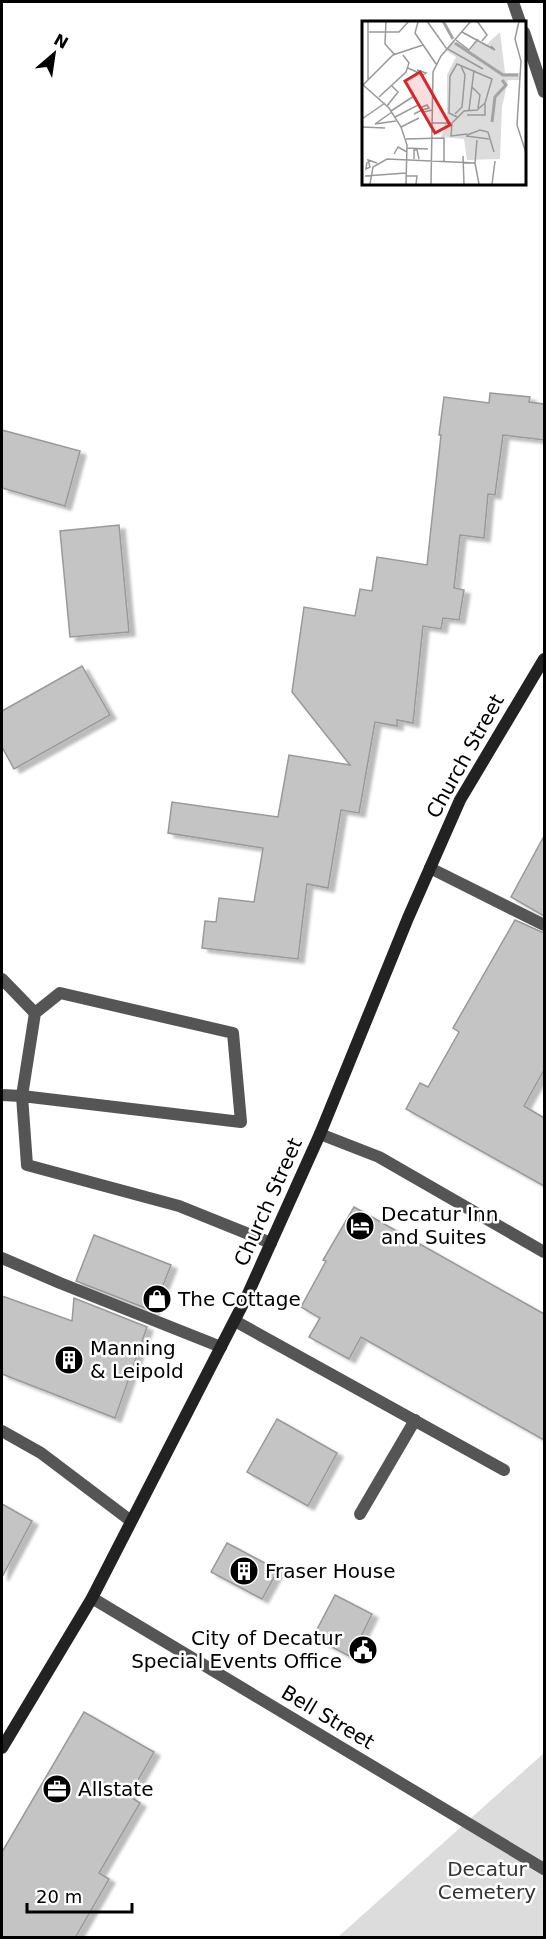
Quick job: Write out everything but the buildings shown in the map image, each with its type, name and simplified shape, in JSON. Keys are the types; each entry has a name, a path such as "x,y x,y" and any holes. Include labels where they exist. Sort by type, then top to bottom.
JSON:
{"main road":[{"name":"Church Street","path":"2,1748 92,1598 235,1321 320,1134 460,800 544,659"}],"street":[{"path":"513,2 520,21"},
{"path":"525,35 544,92"},
{"path":"430,868 544,925"},
{"path":"2,979 35,1013"},
{"path":"2,1095 22,1096 241,1122 233,1033 60,993 35,1013 22,1096 27,1165 179,1206 271,1243"},
{"path":"320,1134 379,1157 544,1252"},
{"path":"2,1258 221,1347"},
{"path":"235,1321 504,1470"},
{"path":"360,1514 415,1420"},
{"path":"2,1431 41,1453 132,1521"},
{"name":"Bell Street","path":"92,1598 544,1869"}],"green space":[{"name":"Decatur Cemetery","path":"544,1753 544,1937 338,1937"}],"place":[{"name":"Decatur Inn and Suites","path":"360,1226"},
{"name":"The Cottage","path":"157,1299"},
{"name":"Manning & Leipold","path":"69,1360"},
{"name":"Fraser House","path":"244,1571"},
{"name":"City of Decatur Special Events Office","path":"363,1650"},
{"name":"Allstate","path":"57,1789"}]}
